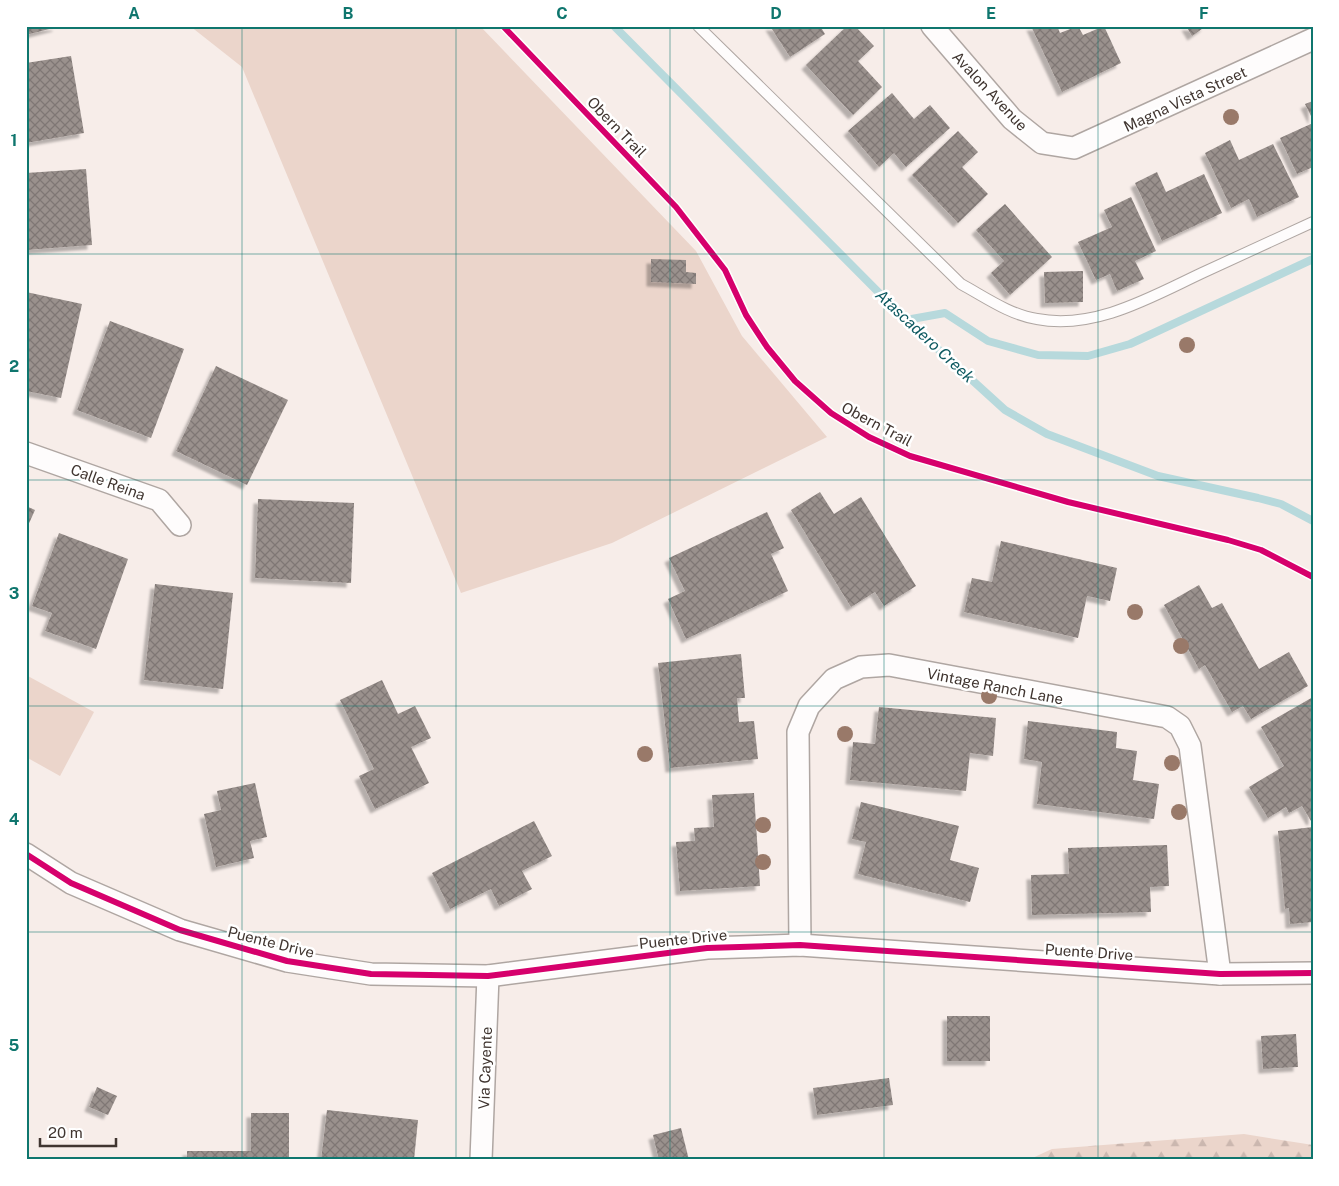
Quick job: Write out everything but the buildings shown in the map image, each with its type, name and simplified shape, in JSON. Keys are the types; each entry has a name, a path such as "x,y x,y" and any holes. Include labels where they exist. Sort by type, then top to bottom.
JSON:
{"street":[{"name":"Avalon Avenue","path":"932,26 1012,119 1042,143 1054,147"},
{"name":"Magna Vista Street","path":"1054,147 1074,148 1115,131 1313,39"},
{"name":"Calle Reina","path":"26,453 158,500 180,525"},
{"name":"Vintage Ranch Lane","path":"800,945 798,732 809,706 834,680 861,667 889,665 1167,717 1180,726 1190,746 1220,974"},
{"name":"Puente Drive","path":"26,854 71,883 180,930 287,961 371,974 488,976 707,948 800,945 1220,974 1313,973"},
{"name":"Via Cayente","path":"481,1160 488,976"}],"lane":[{"path":"698,26 961,284 1000,306 1036,319 1067,322 1096,317 1132,306 1313,222"}],"green space":[{"path":"190,26 480,26 696,251 742,336 827,437 612,543 461,593 242,67"},
{"path":"26,675 94,712 60,776 26,757"},
{"path":"1244,1134 1313,1145 1313,1160 1028,1160 1052,1149"}],"waterway":[{"name":"Atascadero Creek","path":"614,26 906,320 1005,410 1047,434 1158,476 1281,504 1313,521"},
{"path":"906,320 945,313 988,341 1038,355 1088,356 1130,344 1313,259"}],"cycle path":[{"name":"Obern Trail","path":"503,26 676,207 725,270 746,315 767,347 795,381 831,413 869,437 910,456 1068,502 1228,540 1261,550 1313,577"},
{"path":"26,854 71,883 180,930 287,961 371,974 488,976 707,948 800,945 1220,974 1313,973"}]}
